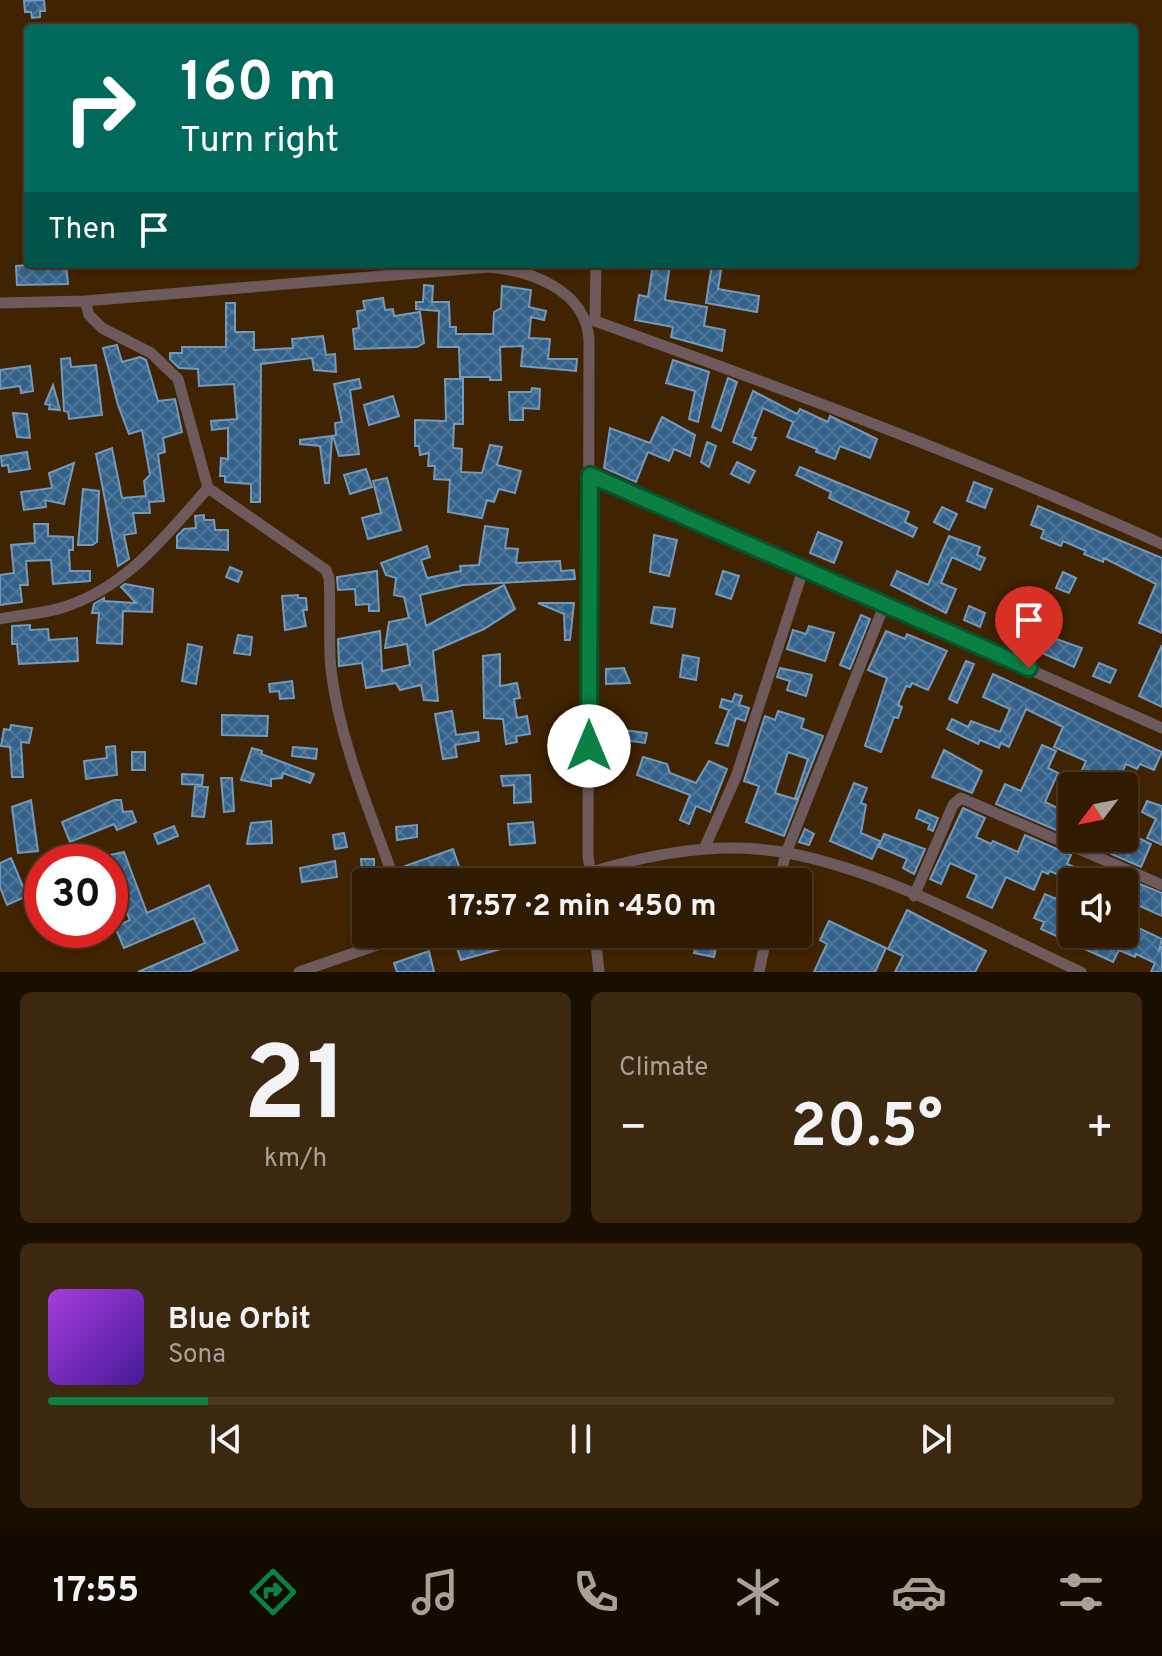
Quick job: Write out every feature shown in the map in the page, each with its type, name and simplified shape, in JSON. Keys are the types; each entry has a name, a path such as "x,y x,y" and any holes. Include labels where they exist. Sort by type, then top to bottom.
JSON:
{"street":[{"path":"0,303 85,301 477,268"},
{"path":"495,268 520,272 569,297 588,322 591,868"},
{"path":"596,268 595,321 797,393 1022,481 1162,544"},
{"path":"85,301 89,315 102,328 151,353 178,379 208,488 326,570 329,578 332,672 338,704 354,764 390,868"},
{"path":"590,475 804,567 1162,728"},
{"path":"0,619 54,610 102,593 153,552 208,488"},
{"path":"704,849 736,777 804,567"},
{"path":"782,868 885,603"},
{"path":"914,896 953,805 964,797 1162,885"},
{"path":"619,868 660,855 704,849 786,853 845,868 1081,972"},
{"path":"299,972 368,948"},
{"path":"596,948 599,972"},
{"path":"759,972 764,948"}],"building":[{"path":"44,0 45,11 40,11 40,17 32,18 31,12 25,12 24,1"},
{"path":"16,266 66,268 68,284 17,285"},
{"path":"652,268 669,268 665,300 707,307 704,326 725,330 722,351 671,337 673,327 635,320 639,295 648,297"},
{"path":"711,268 721,268 718,289 759,296 757,312 706,303"},
{"path":"424,285 433,286 432,302 449,302 450,327 456,327 456,334 493,334 494,312 501,308 502,286 531,290 529,307 546,311 544,320 531,317 529,338 550,339 548,359 577,359 576,371 521,366 523,346 500,347 501,380 460,377 459,347 438,347 439,311 416,309 416,302 423,302"},
{"path":"383,298 385,310 393,309 394,316 420,312 424,343 417,347 355,349 353,329 359,328 357,311 365,310 363,301"},
{"path":"226,303 235,303 235,332 254,332 254,350 293,348 292,339 323,336 326,355 335,354 336,372 314,370 312,358 261,364 260,502 251,502 251,484 225,482 225,476 220,476 221,458 228,459 228,428 212,430 211,421 237,419 234,384 199,386 198,369 179,368 170,359 170,353 182,353 182,347 226,347"},
{"path":"117,345 122,362 140,357 146,360 158,401 175,399 182,432 163,438 165,452 158,454 164,501 149,502 150,513 133,513 136,533 124,535 129,559 118,566 96,454 112,448 122,498 146,496 144,481 150,475 142,430 129,434 103,348"},
{"path":"70,358 71,367 96,365 102,415 69,419 68,412 64,411 61,359"},
{"path":"673,360 709,372 698,422 689,419 695,391 666,383"},
{"path":"30,366 33,391 21,393 20,386 0,389 0,370"},
{"path":"728,378 737,382 721,431 712,427"},
{"path":"359,379 361,388 350,390 359,454 339,456 333,436 336,435 335,423 342,422 334,384"},
{"path":"445,379 463,379 463,424 454,424 453,448 462,449 461,472 482,473 490,445 502,447 497,465 521,471 515,493 499,489 494,502 487,500 482,518 448,512 450,480 434,479 435,466 428,466 429,453 420,455 419,446 415,446 415,420 446,421"},
{"path":"53,385 60,410 49,409 50,405 45,404"},
{"path":"532,388 540,389 539,409 523,408 523,420 510,420 509,392 531,392"},
{"path":"753,391 797,414 800,409 828,422 830,416 877,439 870,458 840,446 835,459 816,452 817,449 787,437 793,422 763,408 752,437 756,438 751,450 733,442"},
{"path":"393,396 399,416 369,425 364,405"},
{"path":"13,413 27,414 30,438 17,437"},
{"path":"662,417 695,435 690,456 674,449 669,461 648,452 636,482 604,468 610,428 650,443"},
{"path":"332,436 329,483 325,483 320,446 300,444 300,440"},
{"path":"707,442 716,446 709,467 701,462"},
{"path":"27,452 30,469 9,472 8,465 2,466 1,456"},
{"path":"737,462 755,471 749,483 731,474"},
{"path":"74,463 64,504 45,500 46,507 24,510 21,492 52,488 49,473"},
{"path":"800,467 909,512 905,522 917,528 913,537 829,498 831,492 796,475"},
{"path":"366,469 372,487 350,494 344,475"},
{"path":"387,478 401,530 368,539 362,518 381,513 373,481"},
{"path":"974,482 992,489 985,508 967,501"},
{"path":"83,489 99,491 97,542 92,545 78,545"},
{"path":"1038,506 1162,558 1162,633 1139,623 1156,584 1104,558 1103,562 1084,554 1086,551 1063,541 1061,546 1041,538 1044,530 1031,525"},
{"path":"942,507 957,514 949,530 934,522"},
{"path":"204,515 204,520 214,520 215,530 228,530 228,550 177,548 177,536 184,529 196,528 195,516"},
{"path":"34,524 48,524 48,536 73,537 73,550 69,550 70,571 90,571 90,581 53,584 51,560 26,561 28,585 20,585 22,602 0,605 0,575 14,573 11,545 35,543"},
{"path":"485,526 508,529 505,548 518,549 516,563 560,561 561,571 574,570 575,579 463,585 420,595 426,626 504,585 515,609 484,629 433,651 438,701 424,700 421,685 400,690 396,683 366,688 362,663 339,666 338,639 380,631 382,671 410,665 407,644 385,648 389,622 409,618 404,597 394,595 396,578 386,575 381,563 427,546 430,557 421,560 427,578 461,571 460,566 479,565"},
{"path":"818,532 842,542 834,563 810,553"},
{"path":"654,535 677,540 669,576 650,572"},
{"path":"949,536 980,547 977,555 985,558 980,570 952,557 941,583 956,589 946,613 891,585 897,571 928,585"},
{"path":"230,567 242,572 238,582 226,577"},
{"path":"377,571 379,611 369,611 369,604 356,605 355,589 338,590 337,577"},
{"path":"723,571 739,576 731,599 716,594"},
{"path":"1063,572 1076,578 1069,593 1056,588"},
{"path":"125,584 153,589 152,612 123,611 122,644 97,643 99,613 92,613 94,604 104,598 104,601 136,603 121,587"},
{"path":"298,595 298,598 306,598 307,610 303,610 306,626 285,630 282,596"},
{"path":"538,603 574,603 570,640 565,640 564,614"},
{"path":"969,606 985,613 980,627 964,620"},
{"path":"654,607 675,609 672,627 651,623"},
{"path":"861,615 870,619 850,669 840,665"},
{"path":"30,625 30,630 48,629 49,640 77,638 78,661 19,664 17,644 12,644 12,626"},
{"path":"809,626 834,633 825,661 787,649 793,630 806,634"},
{"path":"886,631 905,639 907,634 947,651 928,690 912,683 910,687 906,686 898,705 902,707 898,718 894,717 881,752 865,746 887,678 868,670"},
{"path":"1042,634 1082,648 1074,667 1035,650"},
{"path":"238,635 252,637 250,655 234,653"},
{"path":"188,644 202,647 196,684 182,681"},
{"path":"1162,645 1162,707 1139,696"},
{"path":"500,654 500,686 517,683 520,698 514,699 517,718 527,716 530,734 516,736 517,742 506,744 503,719 484,718 483,656"},
{"path":"683,655 699,658 696,680 680,677"},
{"path":"966,661 974,664 957,703 949,699"},
{"path":"1099,663 1116,670 1110,683 1093,676"},
{"path":"624,668 630,683 606,684 606,669"},
{"path":"780,668 812,675 806,696 787,690 790,681 777,677"},
{"path":"993,674 1162,752 1154,770 1140,764 1137,769 1126,764 1122,772 1081,772 1086,761 1054,747 1063,727 1026,709 1009,747 1001,743 999,748 980,740 978,744 947,729 952,719 968,727 971,721 1000,732 1010,709 983,697"},
{"path":"292,681 294,698 280,699 279,691 270,692 269,684"},
{"path":"735,694 742,696 739,705 749,708 745,721 736,718 728,746 716,743 729,710 720,707 722,699 732,702"},
{"path":"452,711 456,735 478,732 479,741 455,745 457,757 443,759 435,714"},
{"path":"778,711 804,719 801,728 823,736 798,799 795,798 808,759 788,752 775,793 798,800 784,836 746,822 759,786 744,781 765,716 775,720"},
{"path":"222,715 268,716 267,736 222,735"},
{"path":"11,725 32,728 29,743 21,742 23,777 12,777 10,747 1,746 4,729 10,730"},
{"path":"609,728 647,733 645,743 608,738"},
{"path":"1042,745 1056,751 1048,768 1058,773 1045,802 1058,808 1058,831 996,804 1005,784 1021,791"},
{"path":"115,746 117,775 86,779 84,761 107,758 106,747"},
{"path":"293,747 317,749 316,759 292,756"},
{"path":"252,748 314,774 310,783 283,773 282,778 271,779 271,786 241,780"},
{"path":"944,750 982,771 972,793 932,777"},
{"path":"132,752 145,752 145,770 132,770"},
{"path":"643,757 667,764 670,773 696,783 709,761 727,769 710,812 696,806 689,824 680,820 690,795 637,775"},
{"path":"182,774 203,775 202,785 182,784"},
{"path":"530,775 531,802 514,803 514,785 503,786 501,776"},
{"path":"221,778 232,778 234,811 224,812"},
{"path":"854,783 867,788 861,803 866,805 861,833 880,841 872,859 830,841"},
{"path":"195,786 208,787 204,817 192,816"},
{"path":"31,800 37,844 24,844 24,852 18,853 12,807"},
{"path":"114,800 121,800 123,812 132,811 136,822 117,830 114,824 70,842 62,822"},
{"path":"1147,801 1162,806 1162,845 1147,838 1156,819 1142,812"},
{"path":"963,808 985,818 976,837 1018,852 1025,835 1058,852 1071,855 1067,864 1077,868 1058,868 1058,875 1042,871 1034,890 1006,877 992,908 967,897 977,875 950,863 941,884 930,879"},
{"path":"919,810 938,818 933,831 928,829 930,824 916,818"},
{"path":"271,821 272,843 247,844 251,823"},
{"path":"533,822 535,843 510,845 508,824"},
{"path":"417,825 417,837 397,840 396,827"},
{"path":"174,826 178,836 158,844 154,834"},
{"path":"805,829 814,834 809,845 799,842"},
{"path":"344,833 347,847 335,849 333,835"},
{"path":"884,834 925,849 914,874 903,868 907,859 879,847"},
{"path":"1138,838 1151,844 1141,867 1107,852 1138,852"},
{"path":"453,849 460,868 406,868"},
{"path":"11,858 24,889 24,897 7,905 0,887 0,863"},
{"path":"361,859 374,859 374,868 362,868"},
{"path":"335,861 337,877 302,882 300,868"},
{"path":"128,863 147,913 209,885 238,950 188,972 138,972 205,943 194,918 128,946"},
{"path":"1138,883 1162,893 1162,916 1138,905"},
{"path":"1045,894 1056,899 1058,894 1058,937 1041,929 1044,922 1034,918"},
{"path":"907,910 986,951 975,972 895,972 903,956 888,949"},
{"path":"829,921 886,948 875,972 814,972 827,944 820,940"},
{"path":"1138,928 1162,939 1159,950 1162,947 1162,972 1151,972 1155,963 1119,950 1113,962 1082,948 1138,948"},
{"path":"457,948 504,948 461,960"},
{"path":"695,948 716,948 714,957 694,953"},
{"path":"429,951 434,972 397,972 394,963"}],"route":[{"path":"589,746 590,475 1029,668"}]}
